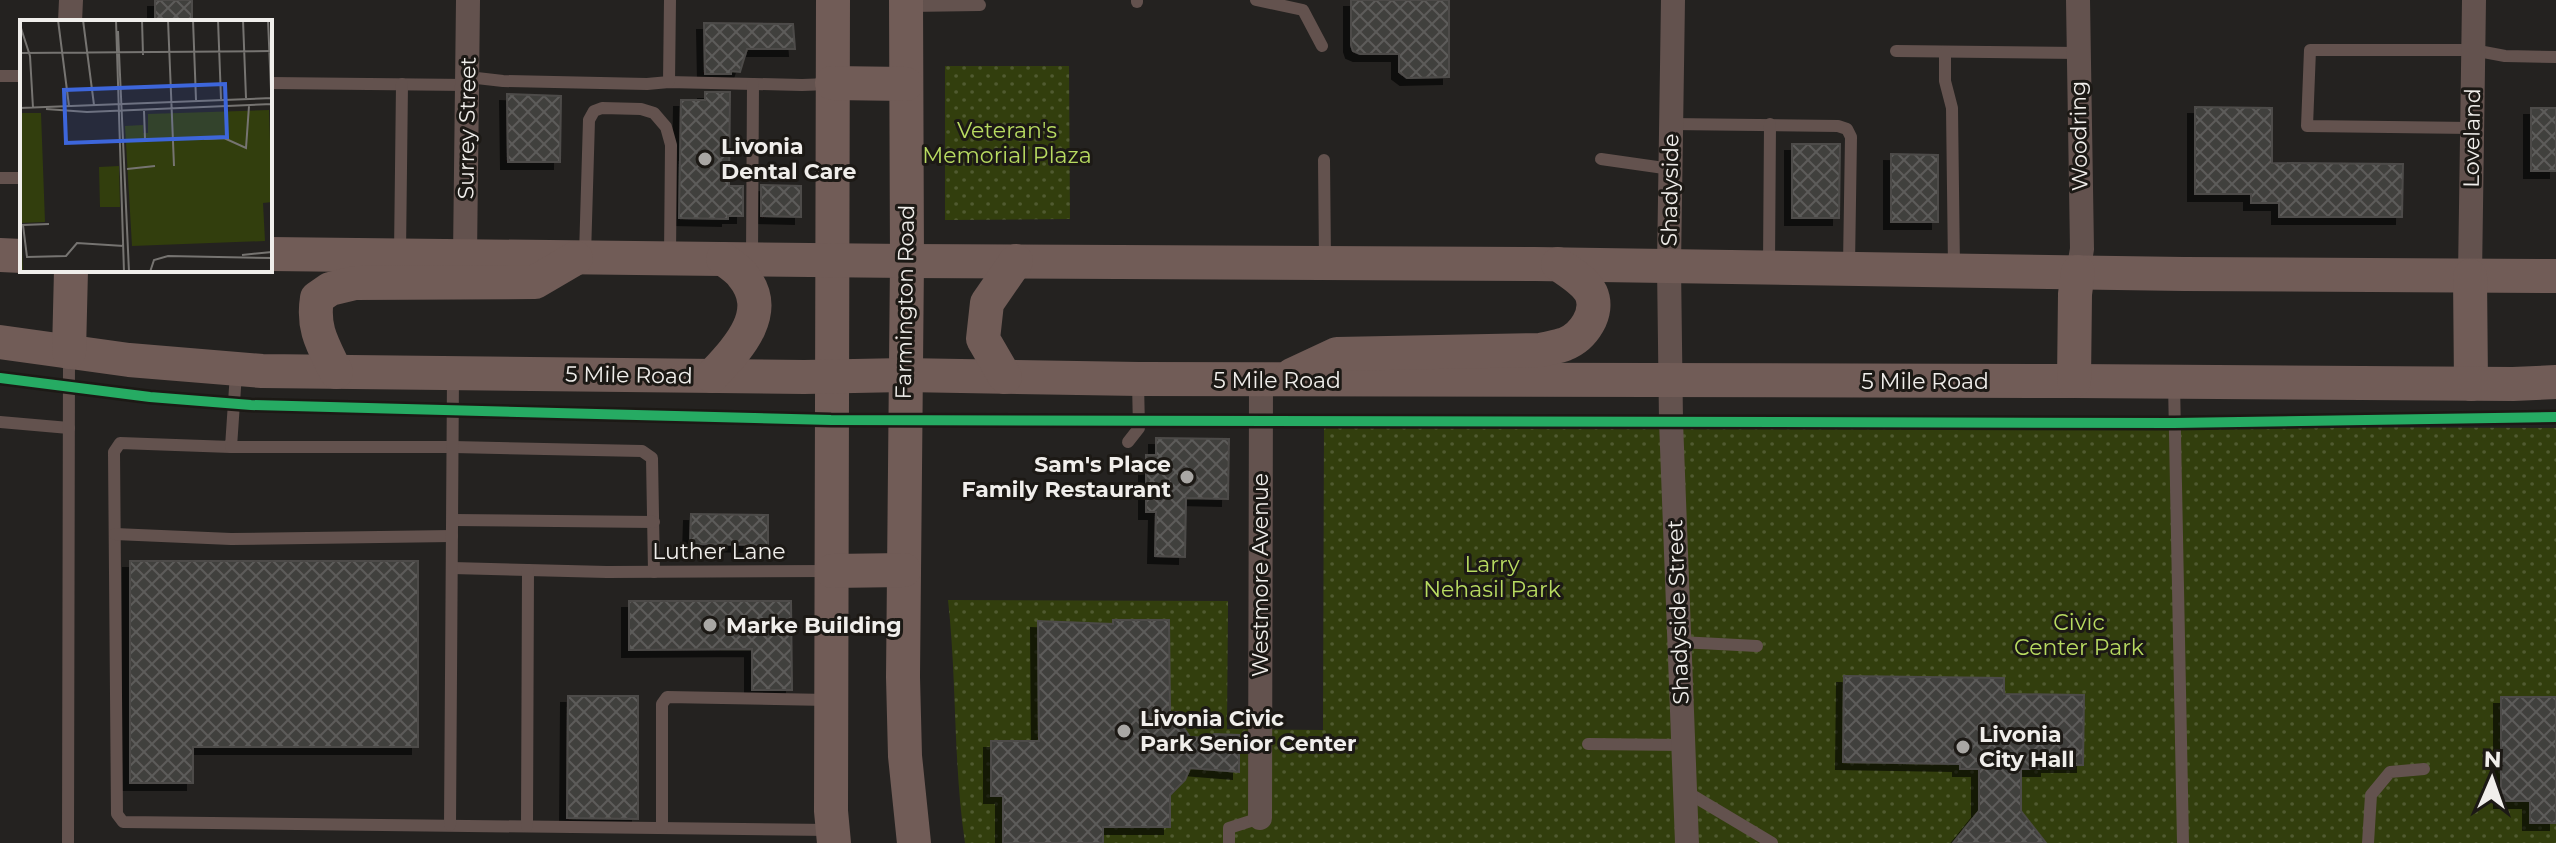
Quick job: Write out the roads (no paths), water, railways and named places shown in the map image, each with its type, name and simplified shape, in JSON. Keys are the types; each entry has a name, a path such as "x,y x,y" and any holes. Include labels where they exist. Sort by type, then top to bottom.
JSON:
{"main road":[{"path":"833,0 833,836"},
{"name":"Farmington Road","path":"906,3 905,756 914,843"},
{"path":"832,83 906,84"},
{"path":"272,254 1558,264 2556,276"},
{"path":"0,255 20,256"},
{"path":"336,372 319,336 314,316 317,298 330,289 355,283 535,282 581,258"},
{"path":"712,376 749,332 754,311 752,291 738,259"},
{"path":"1005,377 983,339 987,303 1016,261"},
{"path":"1271,380 1337,354 1541,350 1566,344 1589,324 1593,311 1592,294 1558,264"},
{"path":"69,352 71,272"},
{"path":"2074,381 2078,272"},
{"path":"2470,276 2471,384"},
{"name":"5 Mile Road","path":"0,342 129,360 236,370 336,372 1271,380 2556,382"},
{"path":"832,571 904,570"}],"street":[{"path":"70,20 71,0"},
{"name":"Surrey Street","path":"465,257 468,0"},
{"name":"Shadyside","path":"1671,381 1669,266 1673,0"},
{"name":"Woodring","path":"2078,0 2082,249 2078,272"},
{"name":"Loveland","path":"2470,276 2474,0"},
{"name":"Westmore Avenue","path":"1260,818 1271,380"},
{"name":"Shadyside Street","path":"1671,381 1687,843"}],"lane":[{"path":"669,82 670,0"},
{"path":"1256,0 1303,10 1322,46"},
{"path":"906,3 980,5"},
{"path":"2472,128 2307,126 2310,50 2473,50 2505,56 2556,57"},
{"path":"1896,51 2078,53"},
{"path":"1945,52 1945,81 1952,108 1954,271"},
{"path":"272,83 832,83"},
{"path":"400,256 402,84"},
{"path":"738,259 753,84"},
{"path":"581,258 589,120 594,111 602,108 641,109 654,113 666,127 671,145 670,259"},
{"path":"1671,124 1770,124 1838,126 1847,129 1851,137 1849,269"},
{"path":"1769,268 1770,124"},
{"path":"1601,159 1671,169"},
{"path":"1324,160 1325,263"},
{"path":"68,843 69,352"},
{"path":"231,447 236,370"},
{"path":"450,825 453,373"},
{"path":"1128,442 1139,428 1139,379"},
{"path":"2174,383 2183,843"},
{"path":"0,422 69,428"},
{"path":"654,572 652,458 642,451 120,443 114,452 117,814 123,822 662,828 833,836"},
{"path":"453,520 654,522"},
{"path":"115,534 231,539 452,536"},
{"name":"Luther Lane","path":"452,568 607,572 832,571"},
{"path":"527,826 528,570"},
{"path":"1680,642 1757,646"},
{"path":"662,828 662,704 667,697 831,700"},
{"path":"1588,744 1683,745"},
{"path":"2368,843 2371,795 2390,772 2424,769"},
{"path":"1685,790 1772,843"},
{"path":"1229,843 1229,828 1260,818"}],"place":[{"name":"Livonia Dental Care","path":"705,159"},
{"name":"Sam's Place Family Restaurant","path":"1187,477"},
{"name":"Marke Building","path":"710,625"},
{"name":"Livonia Civic Park Senior Center","path":"1124,731"},
{"name":"Livonia City Hall","path":"1963,747"}],"park label":[{"name":"Veteran's Memorial Plaza","path":"1007,142"},
{"name":"Larry Nehasil Park","path":"1492,576"},
{"name":"Civic Center Park","path":"2079,634"}]}
